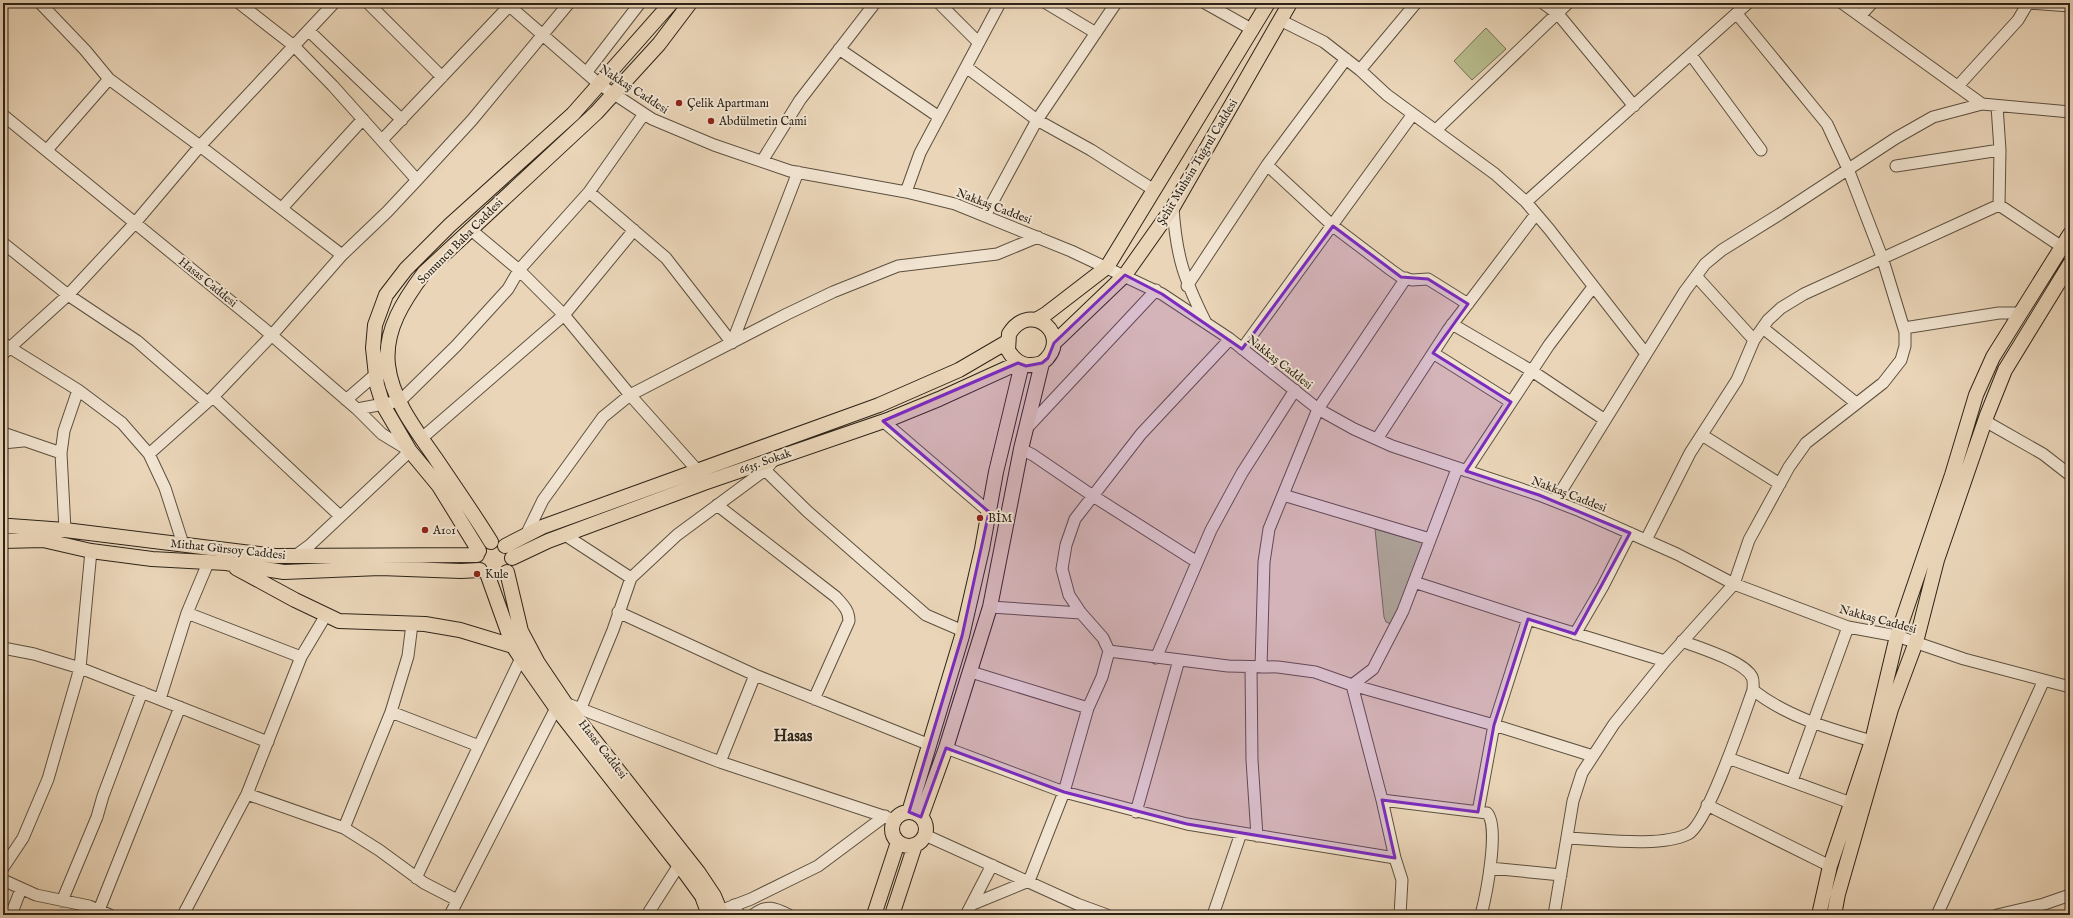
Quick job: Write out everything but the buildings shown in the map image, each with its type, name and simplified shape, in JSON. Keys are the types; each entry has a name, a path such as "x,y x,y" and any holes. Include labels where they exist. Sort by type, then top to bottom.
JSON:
{"main road":[{"name":"Somuncu Baba Caddesi","path":"478,553 440,486 410,451 383,405 376,374 373,348 375,325 386,295 406,269 450,226 573,114 671,3"},
{"name":"Somuncu Baba Caddesi","path":"491,542 404,411 388,364 390,338 397,316 407,296 424,274 596,113 659,44 690,3"},
{"name":"Şehit Muhsin Tuğrul Caddesi","path":"1036,320 1107,267 1268,3"},
{"name":"Şehit Muhsin Tuğrul Caddesi","path":"1054,343 1125,275 1173,207 1290,3"},
{"path":"1819,915 1830,866 1872,741 1897,636 1952,475 1976,395 1993,357 2070,234"},
{"path":"1834,915 1838,894 1891,709 1916,642 1937,560 1985,421 2005,370 2070,264"},
{"path":"1028,319 1036,320 1050,328 1054,343 1048,358 1042,364 1034,366 1020,363 1008,350 1007,342 1013,327 1028,319"},
{"name":"6635. Sokak","path":"505,546 542,527 879,406 960,370 1007,342"},
{"path":"915,815 930,745 963,631 1020,363"},
{"name":"6635. Sokak","path":"512,558 525,551 565,535 778,457 883,421 940,399 1020,363"},
{"path":"915,815 946,748 990,607 1021,449 1042,364"},
{"name":"Mithat Gürsoy Caddesi","path":"3,527 10,526 65,530 275,556 478,553"},
{"name":"Mithat Gürsoy Caddesi","path":"3,541 43,540 91,551 226,564 284,572 380,568 484,573"},
{"path":"491,542 505,546 512,558 507,572 498,577 484,573 478,553 491,542"},
{"name":"Mithat Gürsoy Caddesi","path":"226,564 339,621 425,624 460,630 517,652"},
{"name":"Hasas Caddesi","path":"507,572 520,631 561,705 702,896 717,914"},
{"name":"Hasas Caddesi","path":"484,573 517,652 698,872 714,896 717,914"},
{"path":"901,814 915,815 926,825 925,835 921,841 915,845 906,846 898,842 892,829 890,818 901,814"},
{"path":"874,915 898,842"},
{"path":"892,915 915,845"}],"street":[{"path":"40,3 109,79 200,146 342,255"},
{"path":"239,3 294,46 363,119 417,180"},
{"path":"183,544 165,488 149,454 122,423 78,390 5,348 68,294 135,222 200,146 334,3"},
{"path":"368,3 442,77"},
{"path":"149,454 210,399 272,335 342,255 387,212 417,180 472,120 569,3"},
{"path":"586,73 640,3"},
{"path":"762,161 800,100 875,3"},
{"path":"939,3 978,42"},
{"path":"906,192 920,153 1000,3"},
{"path":"1046,3 1096,33"},
{"path":"986,216 1037,120 1116,3"},
{"path":"1206,3 1252,30"},
{"path":"1360,70 1416,3"},
{"path":"1543,3 1558,14 1634,106"},
{"path":"1436,130 1568,3"},
{"path":"1526,202 1748,3"},
{"path":"1842,3 1982,104"},
{"path":"1860,16 1872,3"},
{"path":"1958,86 2018,20 2028,3 2070,6"},
{"path":"382,140 508,4"},
{"name":"Nakkaş Caddesi","path":"508,4 599,84 644,114 714,145 798,172 906,192 955,204 1038,237 1107,267 1156,290 1230,339 1318,408 1377,439 1461,470 1555,501 1646,540 1734,584 1848,627 1897,636 1964,659 2070,687"},
{"path":"1554,915 1573,801 1582,773 1614,724 1682,641 1734,584 1749,540 1780,484 1806,443 1883,383 1901,360 1905,346 1904,328 1882,257 1848,169 1827,124 1737,14"},
{"path":"1280,20 1324,42 1360,70 1387,95 1495,174 1526,202 1646,354"},
{"path":"309,31 402,120"},
{"path":"839,49 939,117"},
{"path":"1691,54 1761,150"},
{"path":"1187,286 1267,165 1346,59"},
{"path":"966,68 1037,120 1091,150 1154,190"},
{"path":"47,150 109,79"},
{"path":"1555,501 1696,276 1705,264 1722,250 1896,138 1933,117 1982,104 2070,112"},
{"path":"1997,106 2000,150 1998,205"},
{"path":"357,409 400,401 461,340 508,289 520,270 589,192 644,114"},
{"path":"1242,349 1333,226 1353,195 1413,114"},
{"name":"Hasas Caddesi","path":"3,115 272,335 357,409 382,434 410,451"},
{"path":"282,208 363,119"},
{"path":"1896,166 2000,150"},
{"path":"1267,165 1333,226 1391,270 1406,278 1428,279 1468,304"},
{"path":"732,343 798,172"},
{"path":"589,192 666,258 732,343"},
{"path":"1998,205 2062,247"},
{"path":"1646,540 1690,453 1737,380 1754,340 1768,320 1781,308 1804,294 1998,205"},
{"path":"1173,207 1175,238 1187,286 1206,324"},
{"path":"1377,439 1452,324 1536,214"},
{"path":"470,230 520,270 564,316 630,395 698,471"},
{"path":"422,438 564,316 634,230"},
{"path":"526,535 544,500 603,417 630,395 833,292 898,266 997,254 1038,237"},
{"path":"3,243 68,294 137,341 210,399 340,516"},
{"path":"1696,276 1754,340"},
{"path":"1258,836 1252,760 1256,667 1264,562 1269,529 1318,408 1406,278"},
{"path":"1352,685 1373,668 1403,611 1430,539 1461,470 1593,287"},
{"path":"1026,429 1156,290"},
{"path":"1904,328 1999,313 2020,313"},
{"path":"1452,324 1532,371 1605,420"},
{"path":"1763,328 1856,403"},
{"path":"973,904 1029,881 1064,792 1088,708 1102,677 1109,651 1103,638 1081,613 1069,595 1062,569 1066,545 1075,519 1141,434 1230,339"},
{"path":"1433,353 1511,402"},
{"path":"346,400 376,374"},
{"path":"65,530 61,453 64,431 78,390"},
{"path":"1156,658 1211,530 1242,473 1295,390"},
{"path":"883,421 989,512"},
{"path":"1985,421 2043,454 2070,475"},
{"path":"3,433 61,453"},
{"path":"1702,435 1780,484"},
{"path":"3,443 26,441"},
{"path":"1021,449 1033,455 1093,496 1197,562"},
{"path":"295,556 310,545 410,451"},
{"path":"581,708 614,630 618,612 631,578 677,535 765,470 778,457"},
{"path":"765,470 807,511 926,615 963,631"},
{"path":"1282,495 1430,539"},
{"path":"717,505 836,597 846,608 849,614 849,621 814,699"},
{"path":"1575,634 1603,586 1630,533"},
{"path":"565,535 631,578"},
{"path":"3,868 23,838 48,779 80,668 91,551"},
{"path":"160,699 187,612 208,563"},
{"path":"1414,582 1528,620 1665,661"},
{"path":"990,607 1081,613"},
{"path":"187,612 301,657"},
{"path":"618,612 755,675 930,745"},
{"path":"183,915 247,794 301,657 326,615"},
{"path":"1478,812 1494,725 1528,620"},
{"path":"344,828 391,712 408,656 412,624"},
{"path":"1792,781 1848,627"},
{"path":"1567,838 1651,842 1674,839 1690,834 1701,820 1728,758 1753,690 1752,677 1743,668 1722,656 1682,641"},
{"path":"1109,651 1156,658 1315,672 1352,685 1494,725 1593,756"},
{"path":"4,652 34,654 80,668 268,742"},
{"path":"416,878 479,746 517,652"},
{"path":"1136,812 1179,660"},
{"path":"970,672 1088,708"},
{"path":"720,762 755,675"},
{"path":"1937,915 2044,680"},
{"path":"1352,685 1382,800 1395,858 1402,880 1400,915"},
{"path":"1753,690 1764,699 1813,724 1872,741"},
{"path":"62,901 97,817 103,796 142,692"},
{"path":"450,915 456,900 561,705 581,708 720,762 890,818"},
{"path":"92,911 180,707"},
{"path":"391,712 479,746"},
{"path":"946,748 1064,792 1136,812 1187,824 1395,858"},
{"path":"1728,758 1851,803"},
{"path":"247,794 344,828 379,850 416,878 456,900"},
{"path":"1382,800 1487,813 1492,822 1493,845 1486,899 1481,915"},
{"path":"1707,805 1830,866"},
{"path":"717,914 818,866 890,818"},
{"path":"1213,915 1241,833"},
{"path":"925,835 1077,904 1107,915"},
{"path":"647,915 679,865"},
{"path":"966,915 992,865"},
{"path":"1490,868 1561,875"},
{"path":"3,880 36,895 110,915"},
{"path":"11,915 21,889"},
{"path":"1997,915 2044,904 2070,895"},
{"path":"734,905 739,915"},
{"path":"753,915 766,908 774,908 789,915"}],"highlighted area":[{"path":"1333,226 1401,277 1428,279 1468,304 1433,353 1511,402 1466,471 1539,495 1630,533 1575,634 1528,619 1494,725 1478,812 1382,800 1395,858 1187,824 1064,792 946,748 921,817 909,812 962,636 989,512 883,421 1018,363 1026,366 1042,363 1048,358 1054,343 1125,275 1162,294 1242,349"}],"green space":[{"path":"1486,28 1506,49 1472,80 1454,61"},
{"path":"1375,529 1423,543 1394,621 1391,624 1386,622 1384,617"}],"place":[{"name":"Çelik Apartmanı","path":"679,103"},
{"name":"Abdülmetin Cami","path":"711,121"},
{"name":"BİM","path":"980,518"},
{"name":"A101","path":"425,530"},
{"name":"Kule","path":"477,574"}],"district":[{"name":"Hasas","path":"793,735"}]}
